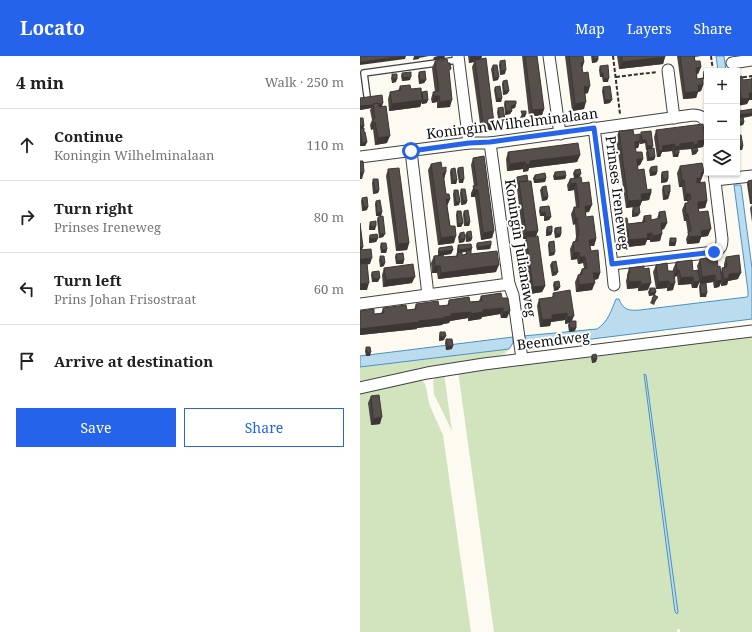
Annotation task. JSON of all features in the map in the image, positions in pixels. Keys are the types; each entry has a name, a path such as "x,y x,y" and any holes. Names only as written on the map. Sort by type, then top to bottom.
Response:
{"street":[{"path":"549,56 560,134"},
{"path":"458,58 469,143"},
{"path":"732,63 752,60"},
{"path":"668,70 674,118"},
{"name":"Koningin Wilhelminalaan","path":"360,158 469,143 560,134 693,115 699,115 704,120"},
{"name":"Prinses Ireneweg","path":"594,128 614,284"},
{"name":"Koningin Julianaweg","path":"490,142 509,284 513,295 522,359"},
{"path":"411,151 428,295"},
{"path":"612,264 714,252 719,250 722,246 722,239 714,177 752,176"},
{"path":"360,304 509,284"},
{"name":"Beemdweg","path":"360,388 427,373 522,359 752,331"}],"lane":[{"path":"367,96 364,73 458,58"}],"path":[{"path":"613,56 621,125"},
{"path":"711,56 713,68"},
{"path":"615,77 668,70"},
{"path":"740,78 752,76"}],"green space":[{"path":"752,331 752,632 680,632 680,629 677,630 677,632 494,632 458,371"},
{"path":"509,349 504,354 496,357 458,362 360,384 360,367"},
{"path":"444,373 452,431 434,394 433,381 437,375"},
{"path":"419,377 425,384 429,403 443,435 471,632 360,632 360,391"}],"water":[{"path":"716,56 724,56 726,68 718,68"},
{"path":"734,185 741,185 752,268 752,319 528,347 525,345 523,336 597,329 607,320 616,299 619,299 622,306 625,308 636,310 747,297 748,291"},
{"path":"513,337 513,343 509,349 360,367 360,356"},
{"path":"644,374 646,375 678,612 677,614 675,612"}],"building":[{"path":"360,56 403,56 360,62"},
{"path":"525,56 537,56 544,109 532,110"},
{"path":"569,56 583,56 584,62 581,63 583,73 588,72 590,86 584,87 586,102 575,104"},
{"path":"593,56 598,56 598,59 593,59"},
{"path":"621,56 665,56 665,57 622,62"},
{"path":"680,56 694,56 695,61 700,61 701,67 696,68 697,79 703,78 703,85 698,85 699,91 685,93"},
{"path":"486,58 494,123 483,124 475,60"},
{"path":"447,59 448,63 450,63 451,69 449,70 452,100 440,102 439,96 434,96 433,92 439,91 435,61"},
{"path":"505,60 506,70 501,71 500,61"},
{"path":"493,65 497,65 499,77 494,78"},
{"path":"608,65 609,78 604,79 600,66"},
{"path":"425,71 426,80 420,80 419,72"},
{"path":"411,72 411,77 403,78 402,73"},
{"path":"392,74 397,74 397,79 393,79"},
{"path":"740,76 742,76 743,80 752,79 752,93 749,93 750,98 741,99"},
{"path":"507,80 509,91 504,91 503,81"},
{"path":"410,85 411,89 421,88 422,100 392,104 390,92 401,90 400,86"},
{"path":"500,86 502,98 497,99 495,87"},
{"path":"610,86 612,100 605,100 603,87"},
{"path":"427,91 428,100 423,100 422,92"},
{"path":"382,95 383,103 360,106 360,98"},
{"path":"505,101 516,101 516,104 511,106 512,111 506,111"},
{"path":"378,103 379,107 386,106 390,136 378,138 375,122 373,123 373,118 375,118 373,104"},
{"path":"503,107 505,120 500,120 498,108"},
{"path":"752,109 752,113 740,115 740,111"},
{"path":"521,111 526,111 526,114 522,114"},
{"path":"743,117 744,122 740,123 740,118"},
{"path":"360,118 363,118 364,126 360,126"},
{"path":"703,124 704,140 698,141 698,144 694,145 693,142 680,144 680,146 675,147 675,144 662,146 663,150 659,151 656,130"},
{"path":"364,128 367,142 362,143 360,129"},
{"path":"633,130 634,135 640,134 640,141 635,142 636,152 642,152 643,159 637,159 638,170 644,169 647,190 651,189 651,193 641,194 642,200 628,201 619,131"},
{"path":"651,131 653,146 647,146 646,140 642,140 641,132"},
{"path":"740,135 741,135 743,146 740,147"},
{"path":"578,143 580,155 530,161 530,164 526,165 525,162 510,164 508,152"},
{"path":"654,148 655,157 649,158 647,149"},
{"path":"692,148 697,148 698,151 693,151"},
{"path":"674,150 679,150 679,153 675,154"},
{"path":"484,156 494,231 483,233 478,190 474,190 473,186 477,185 473,158"},
{"path":"360,161 363,161 364,172 360,173"},
{"path":"441,162 442,168 446,167 446,172 443,173 446,194 449,194 450,199 446,199 450,226 455,226 456,236 441,238 431,164"},
{"path":"702,163 704,172 701,173 701,178 697,178 697,183 705,182 707,201 698,202 698,207 699,212 708,211 711,229 701,231 702,236 689,237 688,232 691,231 688,214 686,214 685,203 688,203 688,200 691,199 690,194 686,194 680,166"},
{"path":"657,166 657,172 651,172 651,167"},
{"path":"463,167 464,179 460,180 458,168"},
{"path":"399,168 409,243 398,244 388,169"},
{"path":"455,168 457,180 453,181 451,169"},
{"path":"580,169 581,174 575,175 575,170"},
{"path":"565,171 566,176 555,177 555,172"},
{"path":"668,171 668,179 663,179 662,172"},
{"path":"545,173 546,178 535,180 535,175"},
{"path":"527,175 528,181 517,182 517,177"},
{"path":"581,177 582,183 589,182 592,205 585,206 586,217 593,216 596,239 589,240 591,251 598,250 600,273 593,273 595,283 579,285 578,275 582,274 582,269 587,268 585,257 580,257 579,252 574,253 573,242 578,241 577,235 579,235 574,207 579,207 576,183 571,184 570,179"},
{"path":"373,179 378,179 379,190 375,191"},
{"path":"752,180 752,201 751,201 748,181"},
{"path":"531,181 538,231 526,232 519,182"},
{"path":"670,185 670,192 668,192 669,196 665,196 663,186"},
{"path":"546,186 548,197 543,197 542,187"},
{"path":"461,189 465,189 467,201 463,201"},
{"path":"454,190 458,190 460,202 456,202"},
{"path":"367,197 368,207 364,207 362,198"},
{"path":"380,200 382,212 377,213 376,201"},
{"path":"549,206 551,217 546,217 545,212 541,213 540,207"},
{"path":"639,206 640,213 634,214 633,207"},
{"path":"622,209 623,215 618,216 617,210"},
{"path":"468,210 470,222 466,223 464,211"},
{"path":"457,211 461,211 463,223 458,224"},
{"path":"665,211 667,223 661,223 662,234 653,236 652,233 647,234 648,238 629,240 628,229 622,230 621,219 627,218 628,224 645,222 644,216 651,215 651,220 660,218 659,212"},
{"path":"383,216 385,234 380,234 378,217"},
{"path":"376,221 376,226 371,227 370,222"},
{"path":"360,223 363,247 360,247"},
{"path":"552,226 552,232 548,232 547,227"},
{"path":"561,227 561,234 556,234 555,228"},
{"path":"471,231 472,238 468,238 467,232"},
{"path":"464,232 465,239 460,239 460,233"},
{"path":"377,234 378,238 370,239 370,235"},
{"path":"538,236 545,286 533,287 526,237"},
{"path":"670,238 676,238 676,242 671,243"},
{"path":"491,241 491,245 478,247 477,243"},
{"path":"554,241 555,252 550,253 549,242"},
{"path":"381,243 386,243 387,249 382,250"},
{"path":"471,244 472,248 459,250 458,245"},
{"path":"452,246 453,250 439,252 439,248"},
{"path":"371,249 372,258 360,259 360,250"},
{"path":"467,250 471,250 471,254 497,251 499,265 441,273 440,266 435,266 434,256 458,256 457,253 462,252 462,255 467,254"},
{"path":"403,253 404,260 397,261 396,254"},
{"path":"739,255 741,273 729,274 729,278 724,279 722,268 727,267 726,257"},
{"path":"380,256 384,256 385,263 382,263"},
{"path":"717,258 722,280 716,281 715,275 702,277 700,259"},
{"path":"692,260 693,271 698,270 700,281 694,282 693,277 681,278 679,270 677,270 676,262"},
{"path":"556,261 558,272 553,272 552,262"},
{"path":"367,263 369,283 360,284 360,264"},
{"path":"667,263 668,271 674,271 675,283 670,284 669,281 658,282 656,265"},
{"path":"413,264 415,277 386,280 384,268"},
{"path":"644,266 644,269 649,268 651,283 641,284 641,281 629,282 629,268"},
{"path":"379,271 380,278 373,279 372,272"},
{"path":"559,281 560,287 555,287 554,282"},
{"path":"706,283 707,293 701,294 700,284"},
{"path":"650,288 655,288 656,292 650,293"},
{"path":"570,290 574,316 568,317 567,313 552,315 552,319 542,320 539,299 554,297 553,293"},
{"path":"501,293 502,298 508,298 510,311 503,312 503,308 483,310 483,312 471,314 471,312 451,314 451,316 444,317 445,318 360,329 360,311 374,309 374,314 384,313 383,308 406,305 407,310 416,309 416,304 438,301 439,306 449,305 449,300 469,297 470,302 482,301 481,296"},
{"path":"654,295 658,297 655,301 652,299"},
{"path":"569,321 576,321 576,328 570,328"},
{"path":"440,332 445,332 446,336 440,337"},
{"path":"446,339 452,339 453,346 447,346"},
{"path":"366,347 370,347 371,352 367,353"},
{"path":"596,354 597,359 593,359 592,355"},
{"path":"379,395 382,417 373,419 371,396"}],"route":[{"path":"411,151 469,143 560,134 594,128 612,264 714,252"}]}
